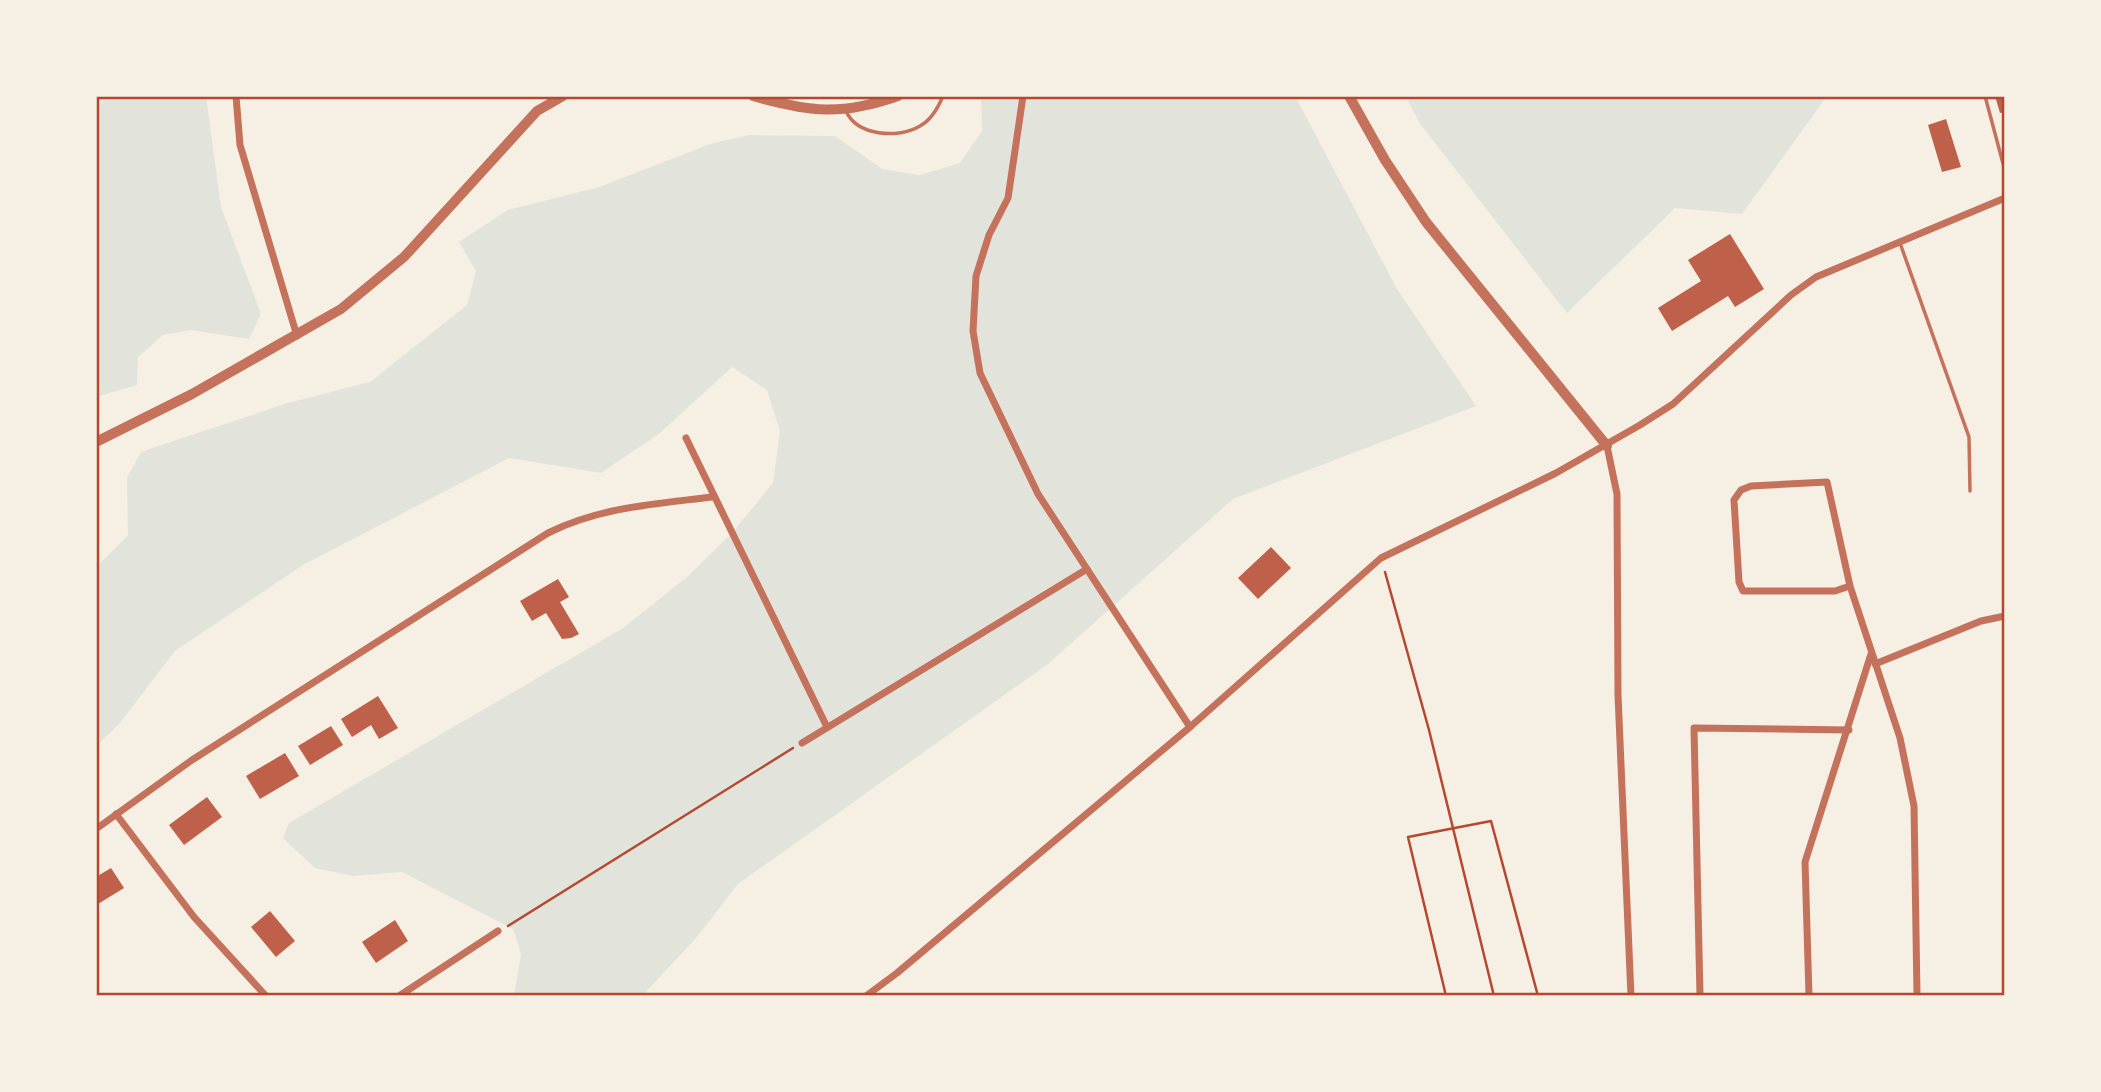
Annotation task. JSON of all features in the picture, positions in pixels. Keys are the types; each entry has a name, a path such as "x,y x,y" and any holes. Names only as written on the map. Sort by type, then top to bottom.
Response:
{"street":[{"path":"236,96 240,145 298,337"},
{"path":"96,442 298,337 341,309 404,257 537,111 562,96"},
{"path":"753,96 799,109 846,111 898,96"},
{"path":"1023,96 1008,198 989,236 976,276 973,331 980,373 1038,494 1190,727"},
{"path":"1349,96 1385,160 1426,222 1607,446 1617,494 1618,695 1631,996"},
{"path":"866,996 897,973 1190,727 1381,558 1607,446 1673,404 1800,289 1848,262 2005,198"},
{"path":"686,438 712,497 827,727"},
{"path":"1850,586 1835,591 1743,591 1740,582 1734,499 1741,490 1751,486 1826,482 1850,586 1900,738 1914,806 1917,996"},
{"path":"96,829 192,760 548,533 575,519 611,510 712,497"},
{"path":"802,743 1087,569"},
{"path":"1875,664 1981,621 2005,616"},
{"path":"1809,996 1805,862 1871,654"},
{"path":"1700,996 1694,728 1849,730"},
{"path":"116,814 194,917 266,996"},
{"path":"399,996 498,931"}],"lane":[{"path":"846,111 850,120 864,129 893,135 920,127 937,111 943,96"},
{"path":"1985,96 2005,171"},
{"path":"1899,241 1969,437 1970,491"}],"path":[{"path":"1381,558 1454,828 1494,996"},
{"path":"498,931 802,743"},
{"path":"1446,996 1408,837 1492,821 1538,996"}],"shaded area":[{"path":"96,96 206,96 221,207 261,314 249,339 191,330 163,335 138,357 137,385 96,397"},
{"path":"981,96 1295,96 1397,289 1476,406 1233,499 1048,664 738,884 697,937 642,996 514,996 521,954 513,929 402,872 353,876 315,868 283,838 289,823 623,628 687,577 732,533 773,483 780,431 767,390 732,367 660,433 601,473 509,458 303,565 175,651 119,724 96,746 96,567 128,535 127,478 141,452 288,403 370,382 467,305 476,271 459,242 508,210 599,187 713,143 750,135 835,136 882,169 920,175 960,163 982,131"},
{"path":"1405,96 1827,96 1742,214 1675,208 1567,313 1421,125"}],"building":[{"path":"1995,96 2005,96 2005,112 2000,113"},
{"path":"1946,119 1961,167 1942,172 1928,125"},
{"path":"1730,234 1764,289 1735,307 1728,296 1672,331 1658,308 1701,281 1688,260"},
{"path":"1271,547 1291,568 1258,599 1238,578"},
{"path":"558,579 569,597 560,602 579,634 571,638 562,639 546,613 532,621 520,601"},
{"path":"378,696 398,728 379,739 371,725 352,737 341,719"},
{"path":"331,726 343,745 310,765 298,746"},
{"path":"285,753 299,776 260,799 246,776"},
{"path":"207,797 222,817 184,845 169,825"},
{"path":"111,868 124,888 98,904 96,877"},
{"path":"270,911 295,941 276,957 251,927"},
{"path":"395,920 408,941 376,963 362,942"}]}
